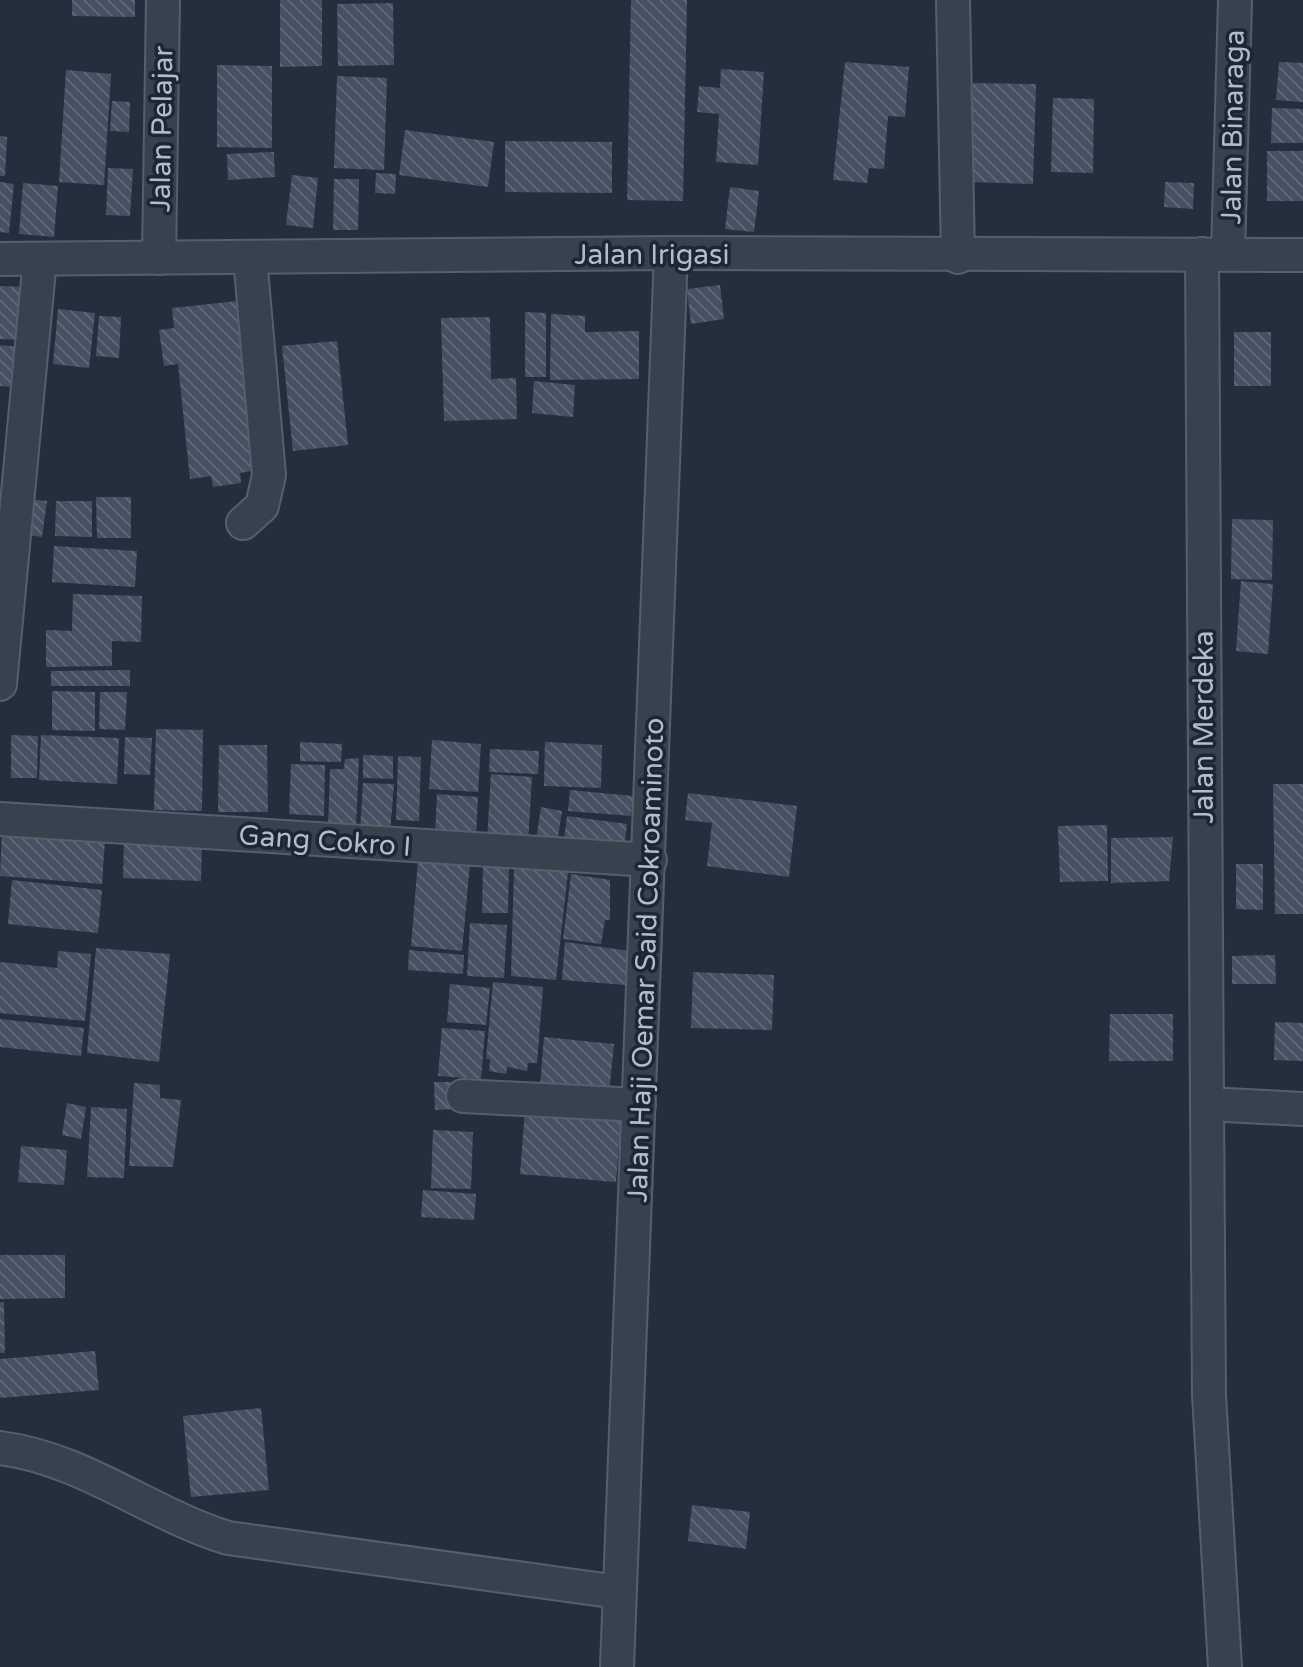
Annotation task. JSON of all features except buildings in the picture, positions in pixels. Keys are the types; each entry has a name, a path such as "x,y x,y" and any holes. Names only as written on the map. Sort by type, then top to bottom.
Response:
{"street":[{"name":"Jalan Pelajar","path":"159,258 163,0"},
{"path":"953,0 958,257"},
{"name":"Jalan Binaraga","path":"1215,254 1235,0"},
{"name":"Jalan Irigasi","path":"0,259 39,271 159,258 671,253 958,257 1303,255"},
{"name":"Jalan Haji Oemar Said Cokroaminoto","path":"617,1667 671,253"},
{"name":"Jalan Merdeka","path":"1215,254 1207,1104 1209,1395 1225,1667"},
{"path":"243,523 262,506 269,475 250,257"},
{"path":"0,684 39,271"},
{"name":"Gang Cokro I","path":"0,819 650,860"},
{"path":"463,1096 639,1105"},
{"path":"1207,1104 1303,1109"},
{"path":"0,1448 62,1462 193,1527 228,1538 618,1592"}]}
